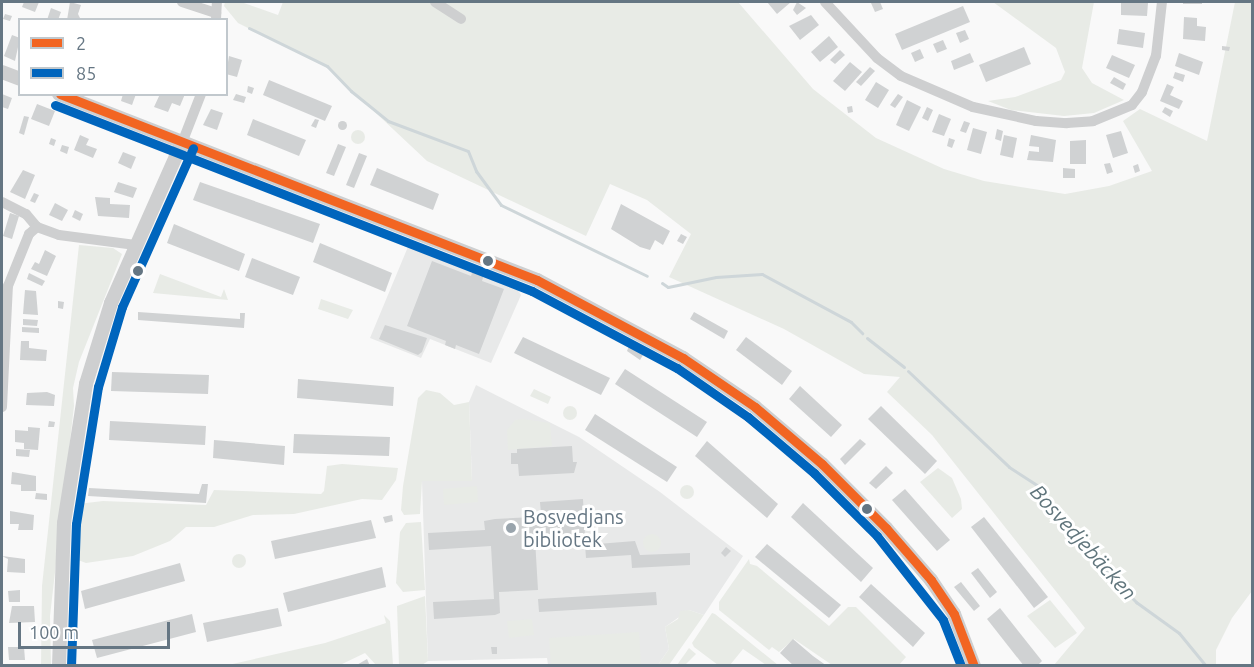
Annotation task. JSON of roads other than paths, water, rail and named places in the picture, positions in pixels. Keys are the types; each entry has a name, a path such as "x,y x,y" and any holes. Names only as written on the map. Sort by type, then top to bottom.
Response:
{"street":[{"path":"182,2 216,11"},
{"path":"435,2 461,19"},
{"path":"825,2 877,58 901,76 974,107 1005,116 1067,123 1114,114 1132,105 1142,92 1156,56 1162,2"},
{"path":"2,72 18,78"},
{"path":"64,96 537,280 683,358 755,407 822,464 886,528 954,614 974,666"},
{"path":"59,666 64,534 78,422 94,354 135,245 182,143 200,96"},
{"path":"2,202 26,214 37,227 59,235 135,245"},
{"path":"2,407 3,355 11,272 28,234 37,227"}],"waterway":[{"name":"Bosvedjebäcken","path":"249,28 327,66 351,91 388,121 468,151 476,171 501,205 647,276"},
{"name":"Bosvedjebäcken","path":"662,283 668,287 716,277 762,274 851,322 862,333"},
{"name":"Bosvedjebäcken","path":"867,338 904,367"},
{"name":"Bosvedjebäcken","path":"908,371 1009,467 1038,486 1105,570 1136,602 1179,633 1206,666"}],"place":[{"name":"Bosvedjans bibliotek","path":"511,528"}]}
